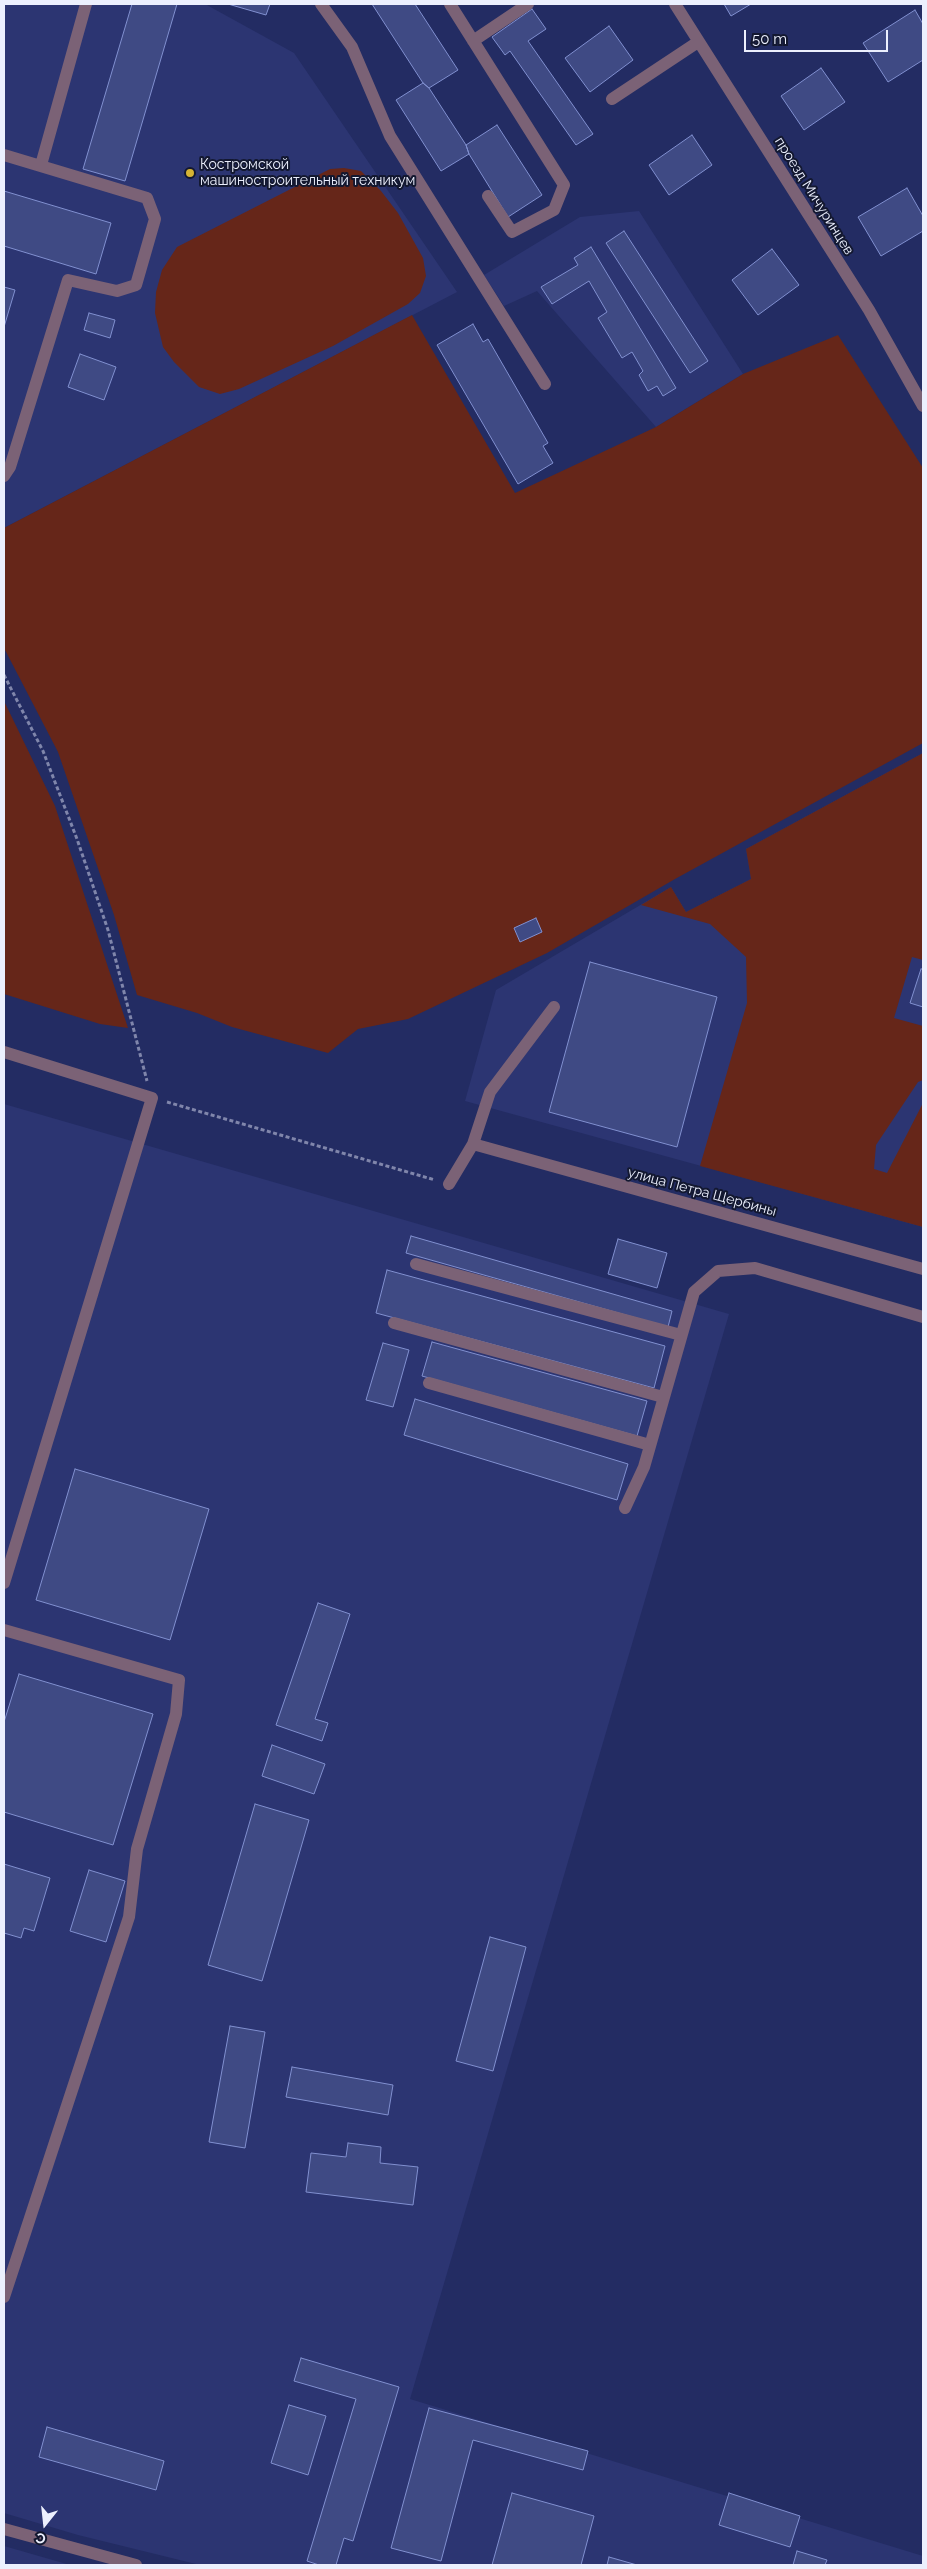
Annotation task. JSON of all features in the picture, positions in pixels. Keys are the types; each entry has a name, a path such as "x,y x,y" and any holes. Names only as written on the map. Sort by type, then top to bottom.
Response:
{"street":[{"path":"41,165 86,4"},
{"path":"321,4 352,47 390,136 545,384"},
{"path":"450,4 564,185 554,210 512,232 488,196"},
{"path":"473,41 528,4"},
{"name":"проезд Мичуринцев","path":"675,4 869,310 923,406"},
{"path":"612,99 698,42"},
{"path":"4,155 147,198 155,219 136,286 117,291 68,280 10,467 4,476"},
{"path":"450,1184 473,1144 490,1092 554,1007"},
{"path":"4,1052 152,1098 4,1583"},
{"name":"улица Петра Щербины","path":"473,1144 923,1269"},
{"path":"416,1264 681,1335"},
{"path":"625,1508 644,1467 694,1292 718,1271 755,1268 923,1317"},
{"path":"394,1323 663,1397"},
{"path":"429,1383 650,1444"},
{"path":"4,1630 179,1680 176,1714 137,1849 129,1917 4,2297"},
{"path":"4,2530 136,2565"}],"path":[{"path":"4,675 43,751 77,839 108,930 152,1098 450,1184"}],"shaded area":[{"name":"Костромской машиностроительный техникум","path":"4,4 205,4 294,53 457,292 4,528"},
{"path":"344,168 361,171 381,191 398,213 423,258 426,276 420,293 408,304 333,346 239,389 220,394 199,387 174,362 163,347 155,313 156,292 162,270 177,247 330,169"},
{"path":"639,211 743,374 656,427 537,291 504,306 484,275 580,217"},
{"path":"412,315 515,493 656,427 743,374 838,335 923,468 923,743 675,879 547,953 408,1019 358,1029 328,1053 232,1027 197,1013 137,995 114,915 58,752 4,648 4,528"},
{"path":"4,701 55,806 128,1028 100,1024 4,994"},
{"path":"923,753 923,1227 465,1101 496,990 671,887 686,912 751,879 746,849"},
{"path":"923,753 923,960 912,957 894,1018 923,1026 923,1080 918,1082 876,1145 874,1169 887,1173 923,1103 923,1227 700,1166 747,1003 746,957 710,924 641,905 671,887 686,912 751,879 746,849"},
{"path":"4,1104 729,1314 410,2399 923,2556 923,2565 200,2565 78,2535 4,2513"},
{"path":"4,2546 70,2565 4,2565"}],"building":[{"path":"132,4 177,4 125,181 83,169"},
{"path":"228,4 270,4 266,15"},
{"path":"372,4 415,4 458,70 429,88 423,83"},
{"path":"724,4 751,4 731,16"},
{"path":"532,9 546,29 528,41 593,134 576,145 510,51 505,55 492,37"},
{"path":"915,10 923,24 923,60 888,82 863,43"},
{"path":"609,26 633,60 590,92 565,58"},
{"path":"821,68 845,102 804,130 781,96"},
{"path":"423,83 429,88 466,145 469,154 441,171 396,100"},
{"path":"497,125 542,195 508,217 469,154 466,145"},
{"path":"692,135 712,165 669,195 649,165"},
{"path":"907,188 923,216 923,231 881,256 858,217"},
{"path":"4,191 111,223 96,274 4,246"},
{"path":"624,231 708,361 690,373 606,243"},
{"path":"591,247 676,388 663,396 657,386 648,391 639,375 643,371 632,352 622,358 598,318 607,312 589,281 552,304 541,287 578,265 574,258"},
{"path":"772,249 799,285 758,315 732,280"},
{"path":"4,287 15,290 4,327"},
{"path":"89,313 115,320 110,338 84,330"},
{"path":"473,324 483,342 488,339 548,443 543,446 553,463 518,484 437,345"},
{"path":"80,354 116,367 104,400 68,387"},
{"path":"536,918 542,932 520,942 514,928"},
{"path":"590,962 717,997 677,1147 549,1112"},
{"path":"921,969 923,969 923,1007 910,1003"},
{"path":"411,1236 672,1311 668,1327 406,1253"},
{"path":"618,1239 667,1253 657,1288 608,1274"},
{"path":"387,1270 665,1346 654,1388 376,1313"},
{"path":"432,1342 647,1401 637,1436 422,1376"},
{"path":"383,1343 409,1350 393,1407 366,1400"},
{"path":"415,1399 628,1464 617,1500 404,1435"},
{"path":"75,1469 209,1509 170,1640 36,1600"},
{"path":"318,1603 350,1614 315,1719 328,1723 322,1741 276,1725"},
{"path":"19,1674 153,1714 113,1845 4,1812 4,1722"},
{"path":"272,1745 325,1764 314,1794 262,1776"},
{"path":"255,1804 309,1820 262,1981 208,1965"},
{"path":"4,1864 50,1878 34,1931 24,1928 21,1938 4,1933"},
{"path":"89,1870 125,1881 106,1942 70,1931"},
{"path":"490,1937 526,1947 493,2071 456,2061"},
{"path":"230,2026 265,2032 245,2148 209,2142"},
{"path":"292,2067 393,2085 388,2115 286,2097"},
{"path":"348,2143 381,2147 380,2163 418,2167 413,2205 306,2192 311,2153 346,2157"},
{"path":"301,2358 399,2387 353,2541 344,2538 336,2565 319,2565 307,2561 356,2399 294,2381"},
{"path":"289,2405 326,2416 308,2475 271,2463"},
{"path":"429,2408 588,2451 583,2470 473,2440 441,2561 391,2548"},
{"path":"47,2427 164,2461 156,2490 39,2457"},
{"path":"512,2493 594,2516 581,2565 492,2565"},
{"path":"729,2493 800,2516 790,2547 719,2525"},
{"path":"797,2551 827,2560 825,2565 793,2565"},
{"path":"609,2557 637,2565 607,2565"}],"place":[{"name":"Костромской машиностроительный техникум","path":"190,173"}]}
